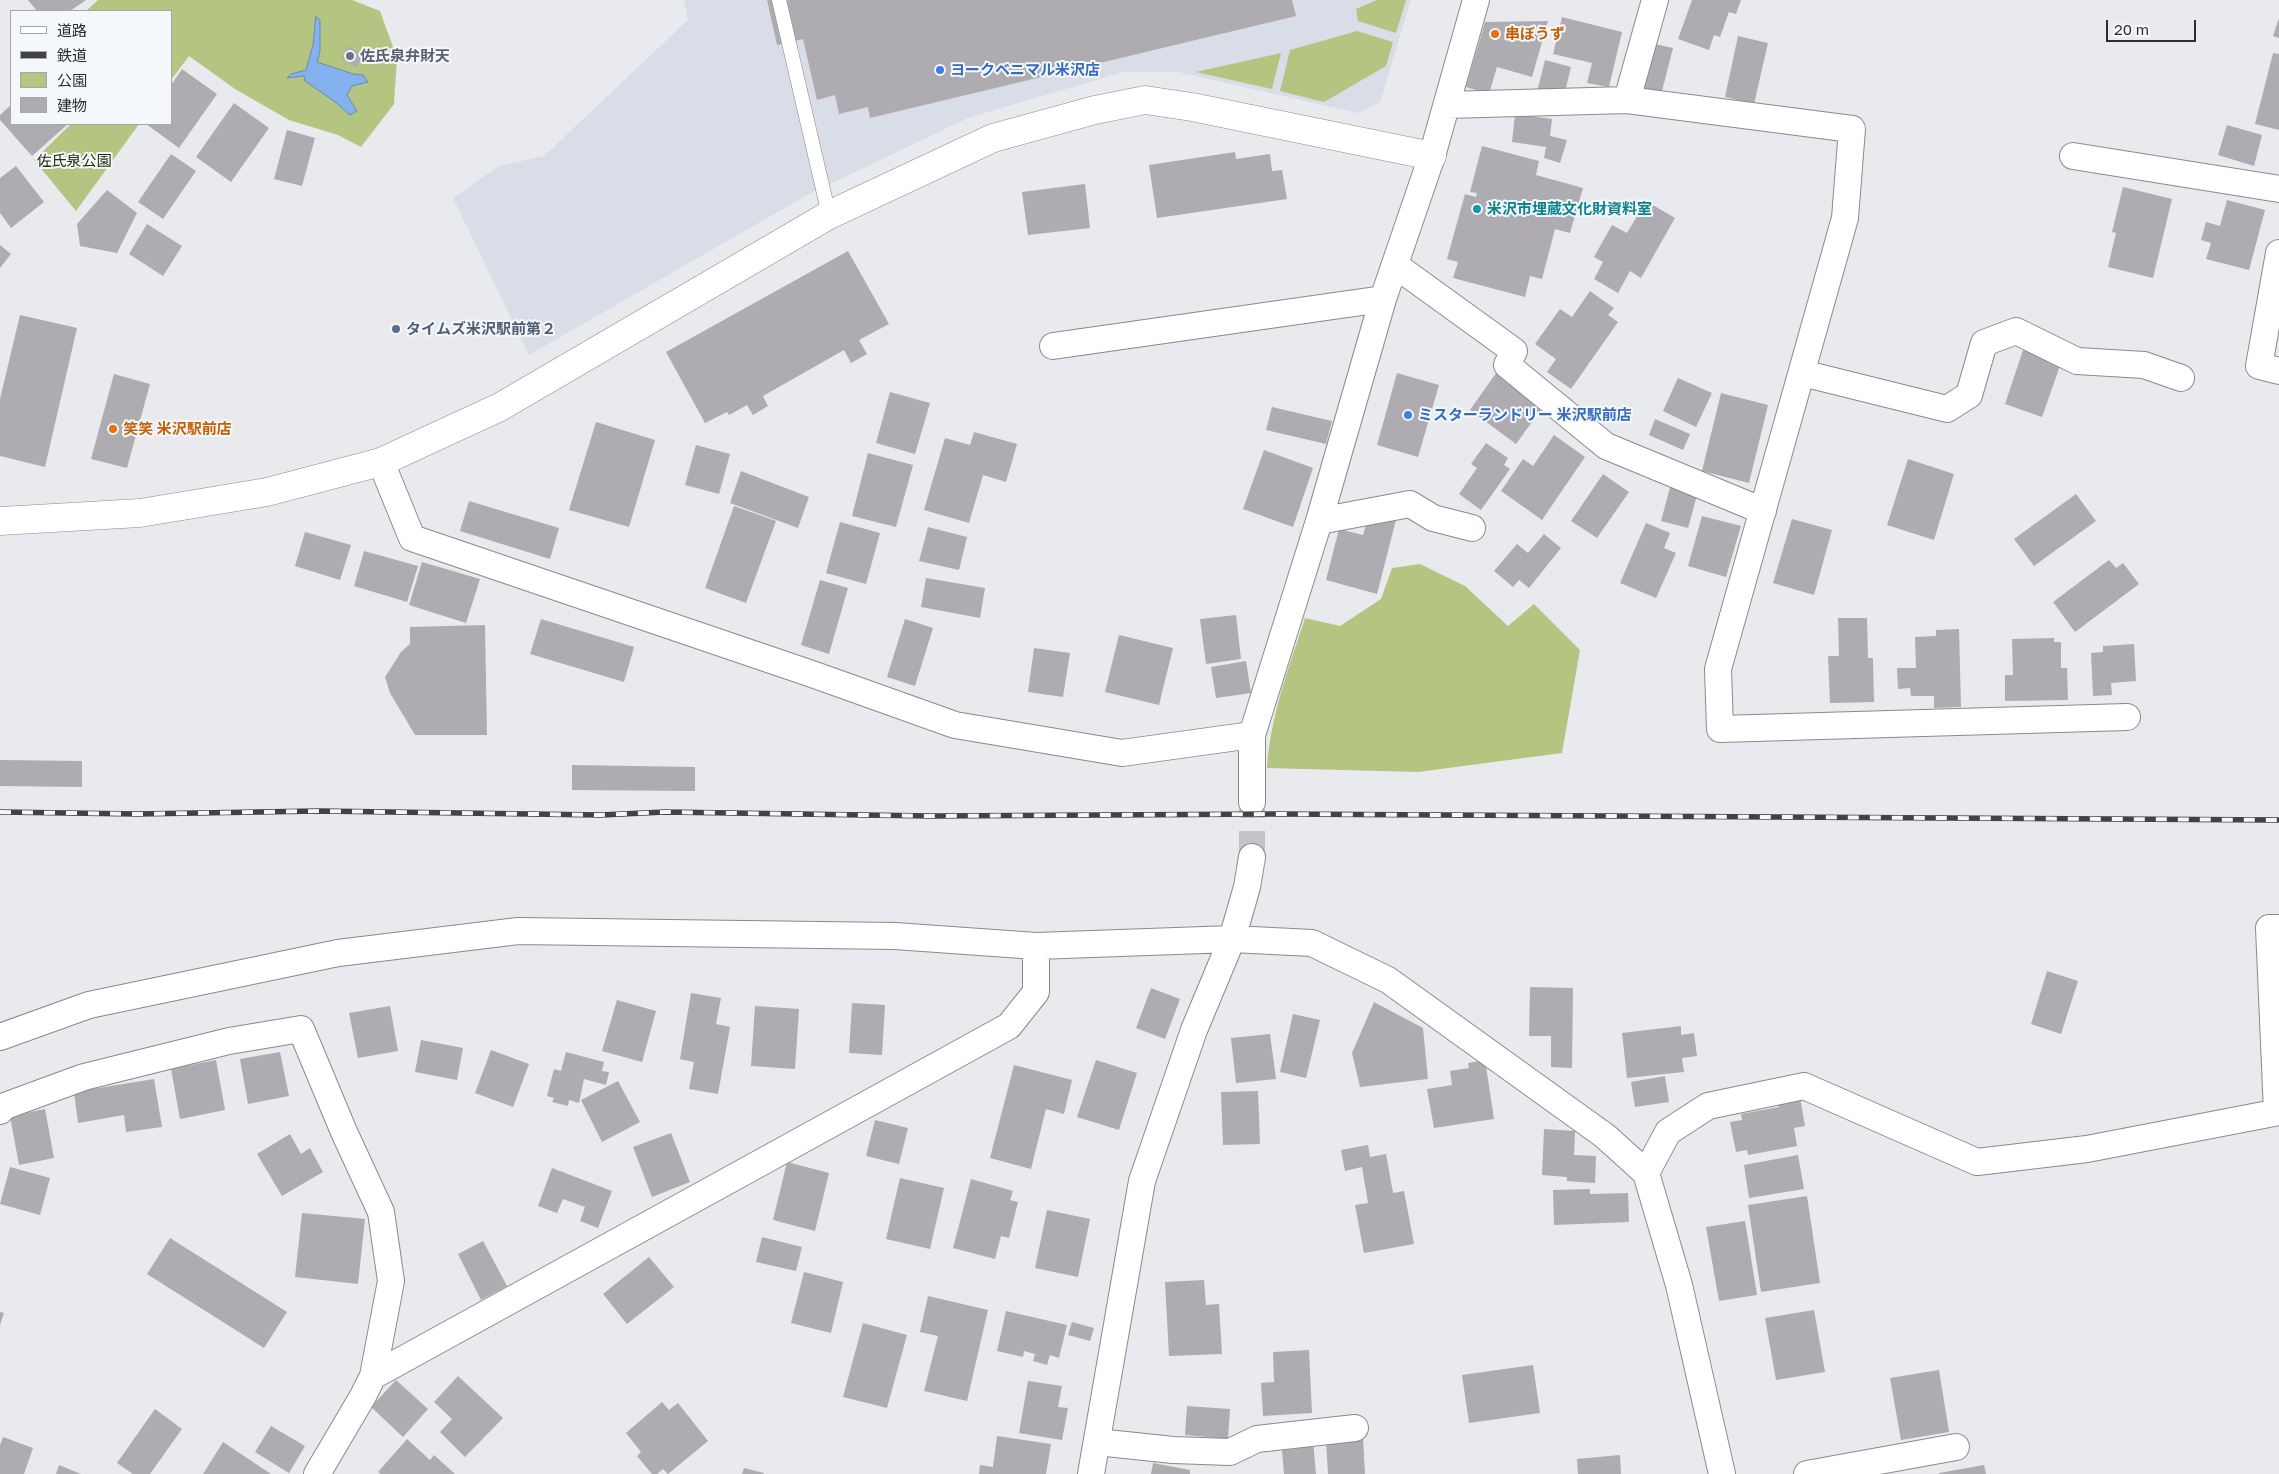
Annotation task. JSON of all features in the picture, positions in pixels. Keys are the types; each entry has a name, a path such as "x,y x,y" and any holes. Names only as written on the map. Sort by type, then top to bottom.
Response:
{"street":[{"path":"1252,802 1252,735 1318,521 1383,299 1432,156 1476,0"},
{"path":"1627,100 1655,0"},
{"path":"0,521 140,513 266,492 381,462 500,407 829,215 993,138 1096,110 1145,100 1192,107 1432,156"},
{"path":"1447,105 1627,100 1852,129 1845,218 1718,669 1720,729 2127,717"},
{"path":"2073,156 2279,189"},
{"path":"2279,253 2259,366 2279,371"},
{"path":"1395,264 1514,351 1507,365 1606,446 1763,511"},
{"path":"1053,346 1383,299"},
{"path":"1802,373 1947,410 1969,395 1984,343 2016,331 2077,361 2144,365 2181,378"},
{"path":"381,462 412,538 812,674 955,725 1122,753 1252,735"},
{"path":"1318,521 1410,504 1433,518 1472,528"},
{"path":"1091,1474 1142,1181 1194,1030 1232,939 1247,887 1252,857"},
{"path":"1646,1173 1668,1132 1708,1106 1804,1086 1977,1162 2087,1149 2278,1112 2269,928 2279,928"},
{"path":"0,1037 89,1005 338,953 518,931 895,936 1036,946 1232,939 1312,943 1388,980 1605,1136 1646,1173 1679,1285 1722,1474"},
{"path":"372,1376 1009,1026 1036,992 1036,946"},
{"path":"0,1111 5,1106 84,1077 230,1041 301,1028 381,1212 391,1281 372,1376 363,1396 317,1474"},
{"path":"1096,1442 1174,1450 1230,1452 1257,1439 1355,1428"},
{"path":"1807,1474 1956,1447"}],"lane":[{"path":"779,0 829,215"}],"shaded area":[{"path":"684,0 1411,0 1380,102 1358,113 1178,72 1123,72 968,118 809,194 529,355 453,198 499,166 544,156 688,20"}],"green space":[{"path":"98,0 352,0 380,11 397,58 394,104 361,147 338,135 289,120 235,89 189,56 172,79 172,10 87,10"},
{"path":"1377,0 1406,0 1396,33 1358,21 1356,9"},
{"path":"1357,31 1393,42 1386,66 1324,102 1280,91 1290,50"},
{"path":"1281,53 1272,89 1196,72"},
{"name":"佐氏泉公園","path":"70,125 138,125 76,211 34,160"},
{"path":"1420,564 1465,586 1508,626 1534,604 1580,650 1562,753 1418,772 1267,768 1276,711 1305,618 1340,626 1381,599 1392,568"}],"water":[{"path":"316,17 320,20 320,51 317,62 353,74 363,75 368,82 352,86 347,95 357,111 350,115 334,101 305,81 304,76 287,78 291,74 306,70 313,45"}],"building":[{"path":"28,0 86,0 71,10 36,10"},
{"name":"ヨークベニマル米沢店","path":"767,0 1292,0 1296,16 870,118 868,107 839,114 835,95 817,100 803,39 777,45"},
{"path":"1692,0 1741,0 1736,14 1729,12 1720,37 1714,35 1709,50 1678,39"},
{"path":"1562,17 1622,32 1609,87 1587,83 1592,63 1553,54"},
{"path":"2279,18 2279,38 2273,36"},
{"path":"1548,21 1532,77 1497,67 1489,94 1466,87 1485,22"},
{"path":"1738,36 1768,43 1754,104 1725,97"},
{"path":"1655,44 1673,48 1661,95 1644,90"},
{"name":"佐氏泉弁財天","path":"348,46 364,55 356,67 341,58"},
{"path":"2273,53 2279,54 2279,130 2255,124"},
{"path":"1545,60 1571,67 1565,92 1537,92"},
{"path":"182,69 217,94 179,148 147,125 172,125 172,84"},
{"path":"234,103 269,128 231,182 196,157"},
{"path":"10,106 10,125 67,125 32,156 0,120 0,115"},
{"path":"1515,114 1552,119 1550,136 1567,140 1560,163 1544,158 1546,147 1512,142"},
{"path":"2227,125 2262,135 2254,166 2218,155"},
{"path":"287,130 315,138 302,186 274,179"},
{"path":"1482,146 1539,161 1536,175 1583,188 1570,233 1555,229 1542,279 1530,276 1525,297 1453,278 1458,262 1447,259 1465,194 1476,197 1477,193 1470,192"},
{"path":"1235,152 1236,159 1270,154 1272,171 1282,170 1287,199 1157,218 1149,165"},
{"path":"171,154 196,171 163,219 138,202"},
{"path":"16,166 44,202 11,228 0,213 0,178"},
{"path":"1085,184 1090,228 1028,235 1022,192"},
{"path":"2123,187 2172,199 2153,278 2108,267 2116,233 2112,232"},
{"path":"107,190 137,213 117,253 80,246 77,224"},
{"path":"2227,200 2265,210 2249,270 2206,259 2211,243 2201,240 2206,222 2220,226"},
{"path":"1646,201 1675,218 1641,278 1630,271 1618,293 1594,279 1603,262 1594,257 1612,225 1627,233"},
{"path":"147,224 182,246 163,276 129,254"},
{"path":"0,245 11,254 0,268"},
{"path":"848,251 889,324 859,340 867,354 851,363 844,350 763,396 768,406 753,415 747,405 729,415 727,412 705,423 666,352"},
{"path":"1590,291 1614,308 1608,315 1618,322 1571,389 1547,372 1556,359 1535,344 1560,309 1572,317"},
{"path":"20,315 77,328 45,467 0,456 0,399"},
{"path":"2023,350 2061,363 2042,417 2005,404"},
{"path":"1499,369 1545,404 1516,444 1470,410"},
{"name":"ミスターランドリー 米沢駅前店","path":"1397,373 1439,385 1418,457 1377,445"},
{"path":"114,374 150,384 127,468 91,459"},
{"path":"1678,378 1712,393 1696,427 1663,411"},
{"path":"890,392 930,403 915,454 876,443"},
{"path":"1721,393 1768,405 1749,483 1702,471"},
{"path":"1272,407 1332,421 1326,444 1266,430"},
{"path":"1655,419 1690,434 1683,450 1649,435"},
{"path":"596,422 655,440 629,527 569,510"},
{"path":"974,432 1017,444 1006,482 983,475 969,523 924,510 945,438 970,445"},
{"path":"1554,435 1585,457 1542,520 1501,491 1523,459 1533,466"},
{"path":"1486,443 1508,458 1504,465 1510,469 1481,510 1459,494 1477,468 1471,464"},
{"path":"696,445 730,454 719,494 685,485"},
{"path":"1264,450 1313,468 1293,527 1243,509"},
{"path":"868,453 913,465 896,527 852,516"},
{"path":"1908,459 1954,474 1934,540 1887,525"},
{"path":"741,471 809,497 798,528 730,503"},
{"path":"1603,474 1629,492 1597,538 1571,521"},
{"path":"1671,484 1698,492 1688,528 1661,521"},
{"path":"2076,494 2096,521 2034,566 2014,539"},
{"path":"469,501 559,528 550,559 460,531"},
{"path":"734,506 776,521 746,603 705,588"},
{"path":"1702,516 1741,526 1726,577 1688,566"},
{"path":"1792,519 1832,530 1814,595 1773,583"},
{"path":"1396,520 1377,594 1326,580 1339,529 1363,535 1367,521"},
{"path":"840,522 880,533 866,584 826,573"},
{"path":"1646,523 1670,533 1664,548 1676,553 1656,598 1620,583"},
{"path":"928,527 967,537 959,570 919,561"},
{"path":"305,532 351,545 340,580 295,566"},
{"path":"1544,534 1561,548 1529,588 1519,580 1513,587 1494,571 1517,544 1528,553"},
{"path":"364,551 418,566 407,602 354,586"},
{"path":"2109,560 2116,568 2123,563 2139,584 2075,632 2053,602"},
{"path":"422,562 480,579 466,623 409,605"},
{"path":"926,578 985,588 980,618 921,607"},
{"path":"820,580 848,588 829,654 801,645"},
{"path":"1236,615 1241,659 1206,664 1200,619"},
{"path":"1838,618 1867,618 1868,658 1873,658 1874,702 1830,703 1828,656 1839,656"},
{"path":"541,619 634,647 624,682 530,654"},
{"path":"905,619 933,628 915,686 887,677"},
{"path":"485,625 487,735 415,735 390,693 385,677 401,652 410,644 410,627"},
{"path":"1959,629 1961,707 1934,708 1934,696 1911,696 1910,688 1898,689 1897,668 1916,668 1915,637 1936,636 1936,630"},
{"path":"1119,635 1173,648 1159,705 1105,692"},
{"path":"2054,638 2054,642 2061,642 2061,668 2067,668 2068,700 2005,701 2005,675 2013,675 2012,639"},
{"path":"2134,644 2136,681 2111,683 2112,695 2093,696 2091,653 2103,652 2103,646"},
{"path":"1034,648 1070,653 1063,697 1028,692"},
{"path":"1246,661 1251,693 1216,698 1211,667"},
{"path":"0,760 82,761 82,787 0,786"},
{"path":"572,765 695,767 695,791 572,790"},
{"path":"2047,971 2078,981 2061,1034 2031,1024"},
{"path":"1530,987 1573,988 1572,1068 1551,1067 1551,1036 1529,1036"},
{"path":"1151,988 1180,999 1165,1039 1136,1028"},
{"path":"691,993 721,998 716,1024 730,1027 718,1094 689,1089 694,1062 680,1059"},
{"path":"617,1000 656,1011 642,1062 602,1051"},
{"path":"1374,1002 1423,1028 1428,1079 1360,1087 1352,1053"},
{"path":"852,1003 885,1005 882,1055 849,1053"},
{"path":"390,1006 398,1051 358,1058 349,1013"},
{"path":"755,1006 799,1009 795,1069 751,1066"},
{"path":"1293,1014 1320,1020 1306,1078 1280,1072"},
{"path":"1681,1026 1681,1035 1694,1033 1697,1056 1682,1058 1684,1072 1627,1078 1622,1033"},
{"path":"1270,1034 1276,1079 1236,1083 1231,1038"},
{"path":"421,1040 463,1048 457,1080 415,1072"},
{"path":"491,1050 529,1064 513,1107 475,1093"},
{"path":"280,1052 289,1096 248,1104 240,1059"},
{"path":"566,1052 604,1062 602,1071 609,1072 606,1085 584,1079 579,1103 569,1100 568,1106 552,1102 554,1098 547,1096 554,1069 561,1071"},
{"path":"216,1060 225,1110 180,1119 171,1069"},
{"path":"1096,1060 1137,1073 1119,1130 1077,1117"},
{"path":"1485,1060 1494,1119 1434,1128 1427,1089 1452,1085 1450,1071 1469,1068 1468,1063"},
{"path":"1014,1065 1072,1080 1064,1114 1046,1109 1031,1169 990,1158"},
{"path":"1665,1076 1669,1102 1635,1107 1631,1082"},
{"path":"154,1079 162,1127 126,1132 124,1115 78,1123 74,1092"},
{"path":"618,1081 640,1122 602,1142 581,1100"},
{"path":"1258,1091 1260,1144 1223,1145 1221,1092"},
{"path":"1800,1097 1805,1126 1794,1128 1797,1146 1748,1155 1747,1150 1736,1152 1730,1122 1742,1120 1741,1114 1779,1107 1778,1100"},
{"path":"45,1109 54,1158 19,1165 10,1116"},
{"path":"875,1120 908,1128 899,1164 866,1156"},
{"path":"1544,1129 1575,1131 1574,1155 1596,1156 1595,1183 1567,1181 1567,1177 1542,1175"},
{"path":"671,1133 690,1182 652,1197 633,1147"},
{"path":"290,1134 301,1154 310,1148 323,1172 282,1196 257,1154"},
{"path":"1368,1145 1370,1157 1386,1154 1393,1193 1404,1191 1414,1244 1364,1253 1355,1205 1368,1203 1362,1167 1345,1171 1341,1150"},
{"path":"1798,1155 1804,1189 1749,1198 1744,1165"},
{"path":"787,1162 829,1173 815,1231 773,1220"},
{"path":"10,1167 50,1178 40,1215 0,1204"},
{"path":"552,1168 612,1191 598,1228 580,1221 585,1207 563,1199 557,1213 538,1206"},
{"path":"900,1178 944,1188 930,1249 886,1239"},
{"path":"971,1179 1013,1191 1010,1200 1018,1202 1009,1238 1001,1236 995,1259 953,1248"},
{"path":"1590,1189 1590,1194 1628,1193 1629,1222 1554,1225 1553,1190"},
{"path":"1807,1196 1820,1283 1761,1292 1748,1205"},
{"path":"1047,1210 1090,1219 1078,1277 1035,1268"},
{"path":"302,1213 365,1219 358,1284 295,1277"},
{"path":"1745,1221 1757,1295 1719,1301 1706,1227"},
{"path":"762,1237 802,1247 796,1271 756,1262"},
{"path":"170,1238 287,1312 264,1348 147,1274"},
{"path":"483,1241 507,1286 481,1300 458,1254"},
{"path":"649,1257 674,1287 627,1324 603,1294"},
{"path":"804,1272 843,1282 831,1333 791,1323"},
{"path":"1204,1280 1206,1305 1219,1304 1222,1354 1169,1356 1165,1282"},
{"path":"928,1296 988,1310 967,1401 924,1391 938,1336 920,1332"},
{"path":"1814,1310 1825,1372 1776,1380 1765,1318"},
{"path":"1006,1311 1067,1325 1059,1358 1050,1355 1047,1365 1033,1361 1035,1354 1024,1351 1023,1357 997,1351"},
{"path":"0,1312 4,1313 0,1325"},
{"path":"1072,1322 1094,1328 1090,1341 1068,1335"},
{"path":"863,1323 907,1335 887,1408 843,1397"},
{"path":"1309,1350 1312,1413 1263,1416 1261,1383 1274,1382 1273,1352"},
{"path":"1533,1365 1540,1413 1469,1423 1462,1375"},
{"path":"1939,1370 1949,1432 1901,1440 1890,1378"},
{"path":"458,1376 503,1418 465,1457 440,1432 452,1419 434,1402"},
{"path":"396,1380 428,1409 403,1437 371,1407"},
{"path":"1028,1381 1062,1386 1058,1407 1068,1408 1062,1440 1019,1433"},
{"path":"662,1402 669,1410 678,1403 708,1441 668,1474 663,1469 657,1474 652,1474 637,1456 641,1452 626,1433"},
{"path":"1187,1406 1230,1409 1228,1439 1185,1435"},
{"path":"155,1409 182,1429 150,1474 133,1474 117,1463"},
{"path":"271,1426 305,1446 289,1473 255,1452"},
{"path":"997,1436 1051,1444 1046,1474 979,1474 980,1465 993,1467"},
{"path":"3,1437 33,1448 24,1474 0,1474 0,1445"},
{"path":"1363,1438 1365,1474 1328,1474 1326,1441"},
{"path":"407,1439 430,1460 434,1455 455,1474 381,1474 378,1472"},
{"path":"1313,1440 1316,1474 1284,1474 1282,1450 1297,1449 1296,1441"},
{"path":"223,1442 271,1474 203,1474"},
{"path":"1620,1455 1621,1474 1578,1474 1577,1459"},
{"path":"1153,1463 1190,1470 1190,1474 1151,1474"},
{"path":"59,1465 81,1474 56,1474"},
{"path":"1984,1465 1986,1474 1939,1474 1939,1473"},
{"path":"744,1468 764,1473 764,1474 742,1474"}],"tunnel":[{"path":"1252,802 1252,857"}],"railway":[{"path":"0,812 137,814 319,811 601,815 665,812 931,816 1276,814 2279,820"}],"place":[{"name":"串ぼうず","path":"1495,34"},
{"name":"佐氏泉弁財天","path":"350,56"},
{"name":"ヨークベニマル米沢店","path":"940,70"},
{"name":"米沢市埋蔵文化財資料室","path":"1477,209"},
{"name":"タイムズ米沢駅前第２","path":"396,329"},
{"name":"ミスターランドリー 米沢駅前店","path":"1408,415"},
{"name":"笑笑 米沢駅前店","path":"113,429"}]}
